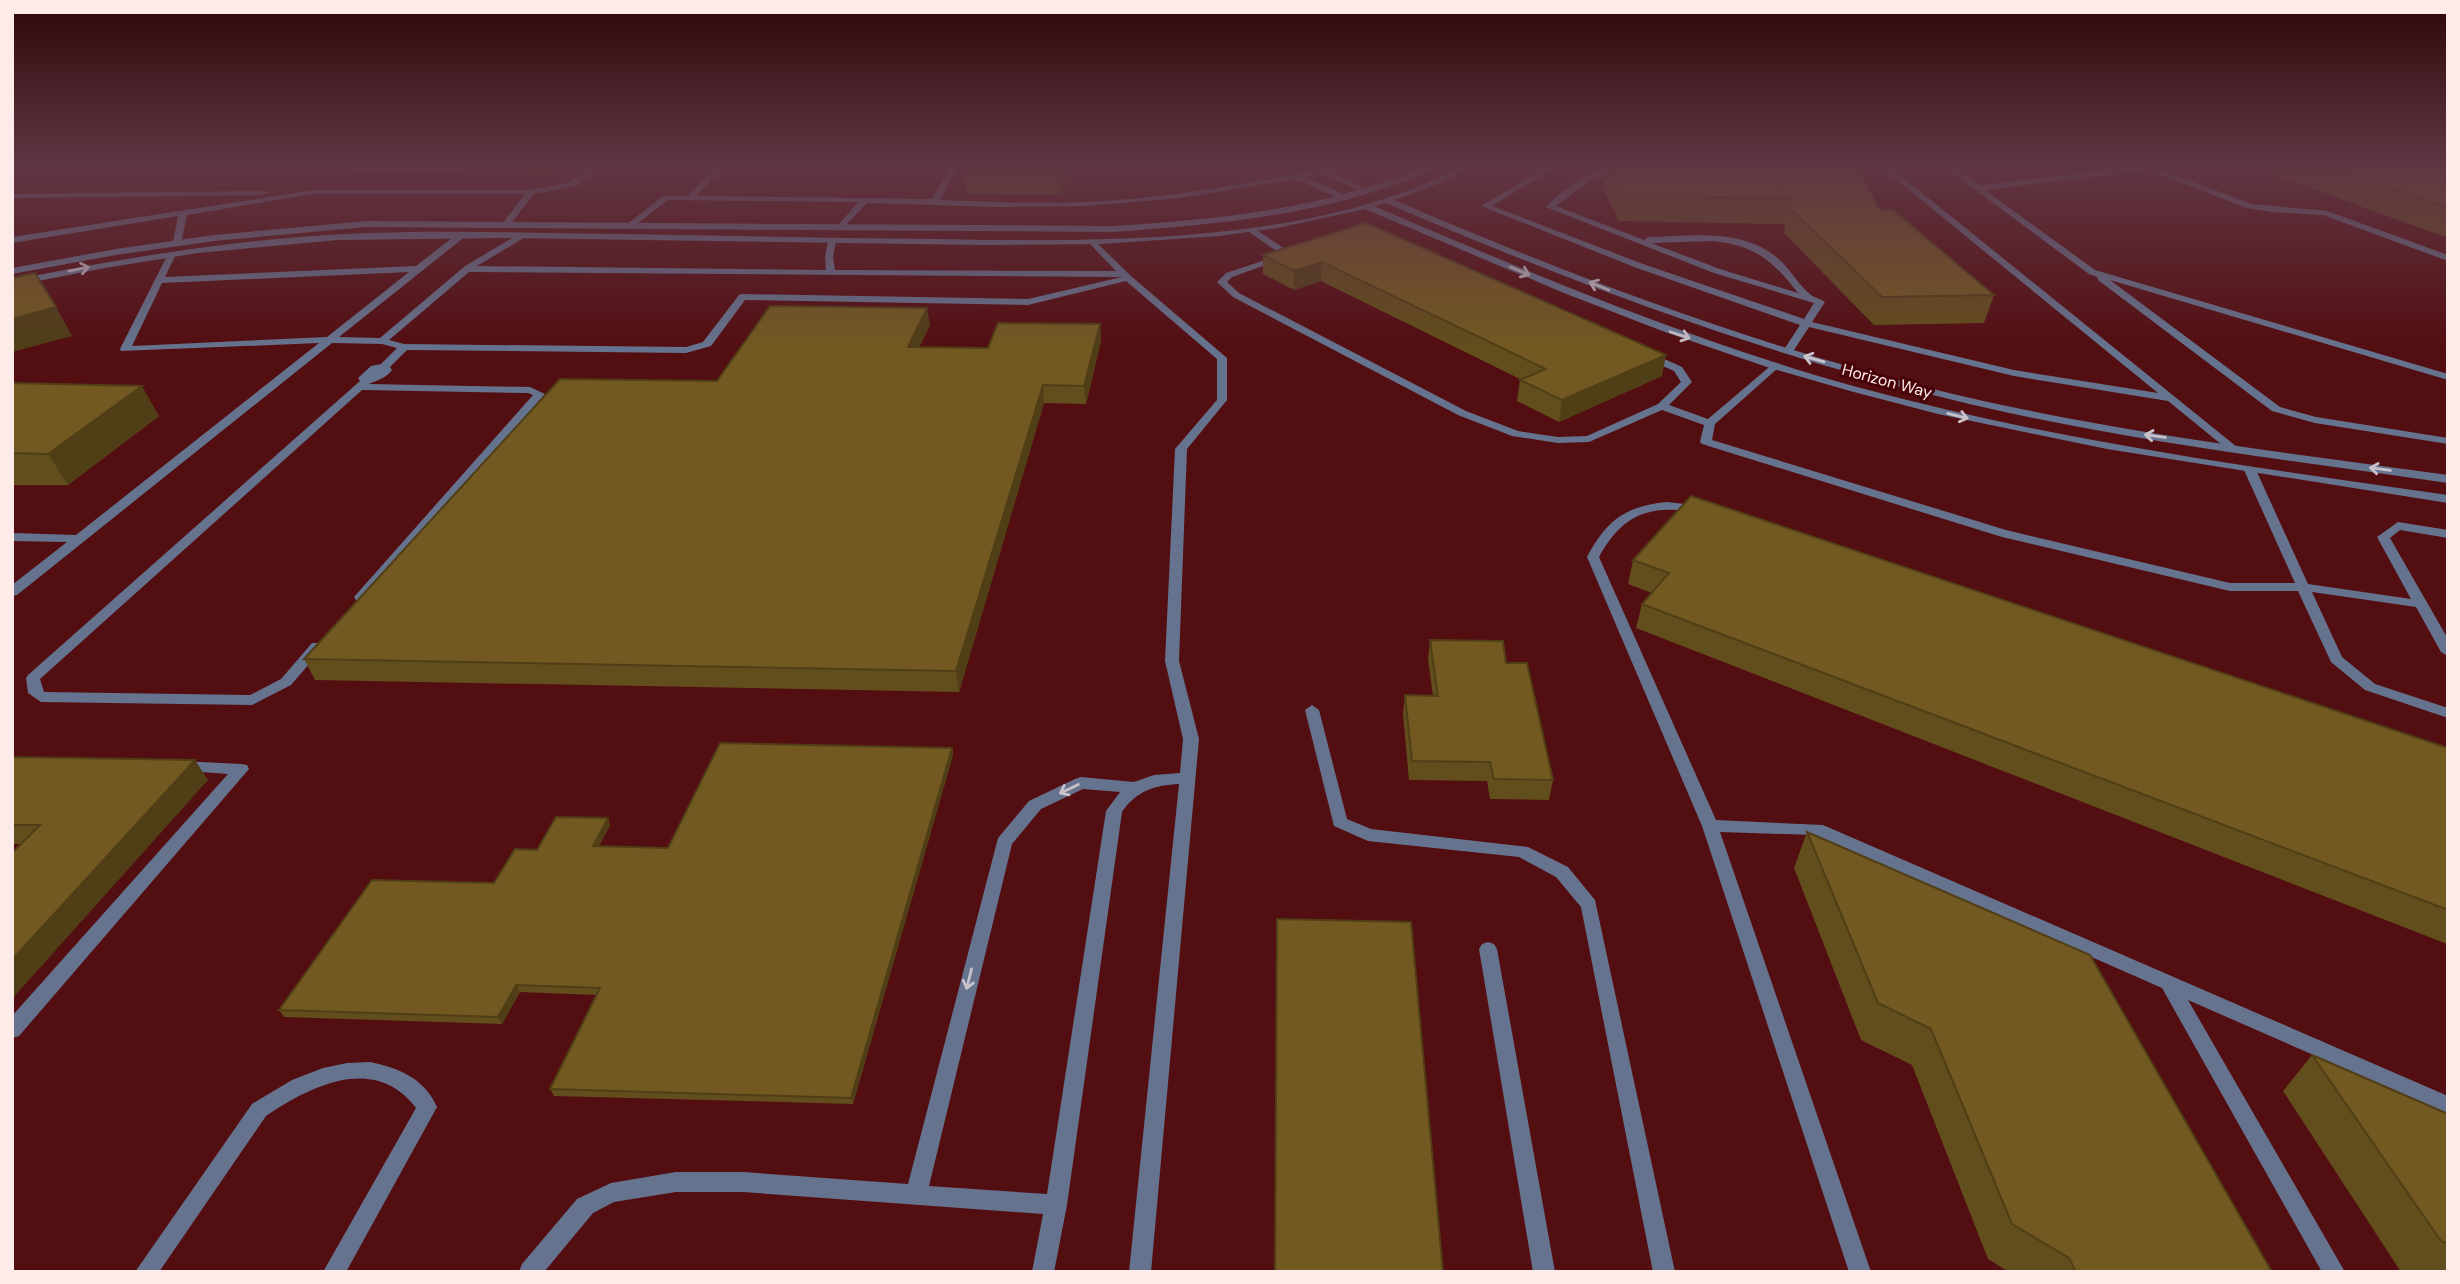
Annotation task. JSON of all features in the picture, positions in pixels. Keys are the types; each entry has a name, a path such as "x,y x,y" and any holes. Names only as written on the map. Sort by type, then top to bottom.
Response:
{"street":[{"path":"12,240 95,227"},
{"path":"177,243 180,227"},
{"path":"12,271 235,235 341,227"},
{"path":"764,227 1150,227"},
{"path":"12,283 172,254 317,239 519,237 1093,242 1160,239 1267,227"},
{"name":"Horizon Way","path":"1416,227 1615,311 1774,366 2024,431 2092,445 2448,499"},
{"name":"Horizon Way","path":"1452,227 1667,313 1916,387 2031,414 2448,479"},
{"path":"1539,227 1640,266 1808,324 2014,373 2173,399"},
{"path":"1603,227 1717,271 1820,302 1788,351 1710,423 1706,442 2002,533 2230,587 2303,586 2421,604"},
{"path":"1959,227 2231,447"},
{"path":"2031,227 2276,409 2315,420 2448,441"},
{"path":"2363,227 2448,257"},
{"path":"1252,230 1293,254 1229,275 1222,282 1236,295 1462,413 1516,434 1559,440 1589,439 1662,406 1687,382 1678,369 1642,352"},
{"path":"12,592 459,237"},
{"path":"382,341 468,268 519,237"},
{"path":"1637,240 1730,240 1749,243 1771,257 1810,299"},
{"path":"831,273 829,257 832,241"},
{"path":"1093,242 1126,276 1222,358 1222,400 1181,449 1172,661 1191,739 1140,1272"},
{"path":"172,254 125,349 328,340 382,341 404,347 686,350 707,344 742,297 866,295 1028,302 1126,276"},
{"path":"468,268 1126,276"},
{"path":"159,280 418,270"},
{"path":"2092,272 2448,377"},
{"path":"848,273 855,282"},
{"path":"322,641 286,682 252,700 41,697 35,693 33,678 362,384 363,378 375,368 384,367 404,347"},
{"path":"349,610 540,394 530,390 362,384"},
{"path":"1662,406 1710,423"},
{"path":"2250,470 2336,659 2370,687 2448,713"},
{"path":"1716,515 1678,505 1655,505 1638,509 1623,518 1598,546 1593,557 1710,825 1860,1272"},
{"path":"2448,534 2398,526 2383,537 2448,652"},
{"path":"12,537 79,539"},
{"path":"1312,710 1340,822 1367,835 1522,851 1562,872 1589,905 1664,1272"},
{"path":"12,1031 241,769 160,765"},
{"path":"1043,1272 1056,1205 1114,811 1122,796 1136,788 1163,778 1187,778"},
{"path":"916,1194 1004,842 1035,805 1081,783 1136,788"},
{"path":"1710,825 1817,829 2448,1105"},
{"path":"1488,948 1544,1272"},
{"path":"2169,983 2334,1272"},
{"path":"146,1272 259,1110 283,1092 306,1082 363,1070 384,1072 404,1080 421,1095 427,1107 334,1272"},
{"path":"530,1272 585,1206 611,1194 676,1182 743,1182 1056,1205"}],"building":[{"path":"1353,227 1375,227 1666,355 1562,400 1520,380 1546,369 1322,262 1294,271 1263,255"},
{"path":"1810,227 1913,227 1994,295 1882,297"},
{"path":"35,273 56,307 12,319 12,278"},
{"path":"770,306 927,308 908,347 988,348 998,323 1100,324 1084,386 1043,385 956,671 304,659 560,379 717,381"},
{"path":"12,383 142,386 48,454 12,453"},
{"path":"1691,496 2448,748 2448,910 1642,604 1669,573 1633,560"},
{"path":"1430,640 1503,641 1506,663 1527,663 1553,780 1494,779 1490,762 1412,761 1405,695 1438,696"},
{"path":"720,743 952,748 851,1098 550,1089 600,988 516,985 498,1017 279,1010 372,880 494,883 515,849 537,850 556,817 608,818 593,846 668,848"},
{"path":"12,757 195,760 12,960 12,853 40,825 12,825"},
{"path":"1807,832 2090,955 2272,1272 2076,1272 2069,1258 2012,1224 1931,1029 1878,1003"},
{"path":"1277,919 1411,922 1443,1272 1275,1272"},
{"path":"2312,1055 2448,1114 2448,1244 2441,1241"}]}
